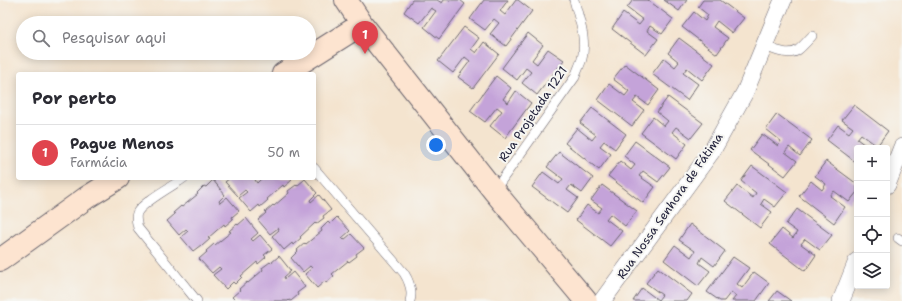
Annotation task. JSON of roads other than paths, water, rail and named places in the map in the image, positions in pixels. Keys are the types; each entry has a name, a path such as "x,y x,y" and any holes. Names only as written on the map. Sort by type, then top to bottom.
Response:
{"street":[{"path":"346,0 362,24 494,191 586,301"},
{"name":"Rua Nossa Senhora de Fátima","path":"602,301 712,151 745,92 783,0"},
{"path":"316,53 362,24"},
{"path":"286,72 305,60"},
{"path":"889,181 902,147"},
{"path":"0,260 86,198 115,180"},
{"path":"841,301 854,268"}],"lane":[{"name":"Rua Projetada 1221","path":"494,191 575,77 582,60 584,45 574,0"},
{"path":"764,46 792,53 797,51 812,36"},
{"path":"316,170 404,273 410,282 410,301"},
{"path":"181,180 144,205 138,211 136,219 138,228 197,301"}],"place":[{"name":"Pague Menos","path":"365,54"}]}
